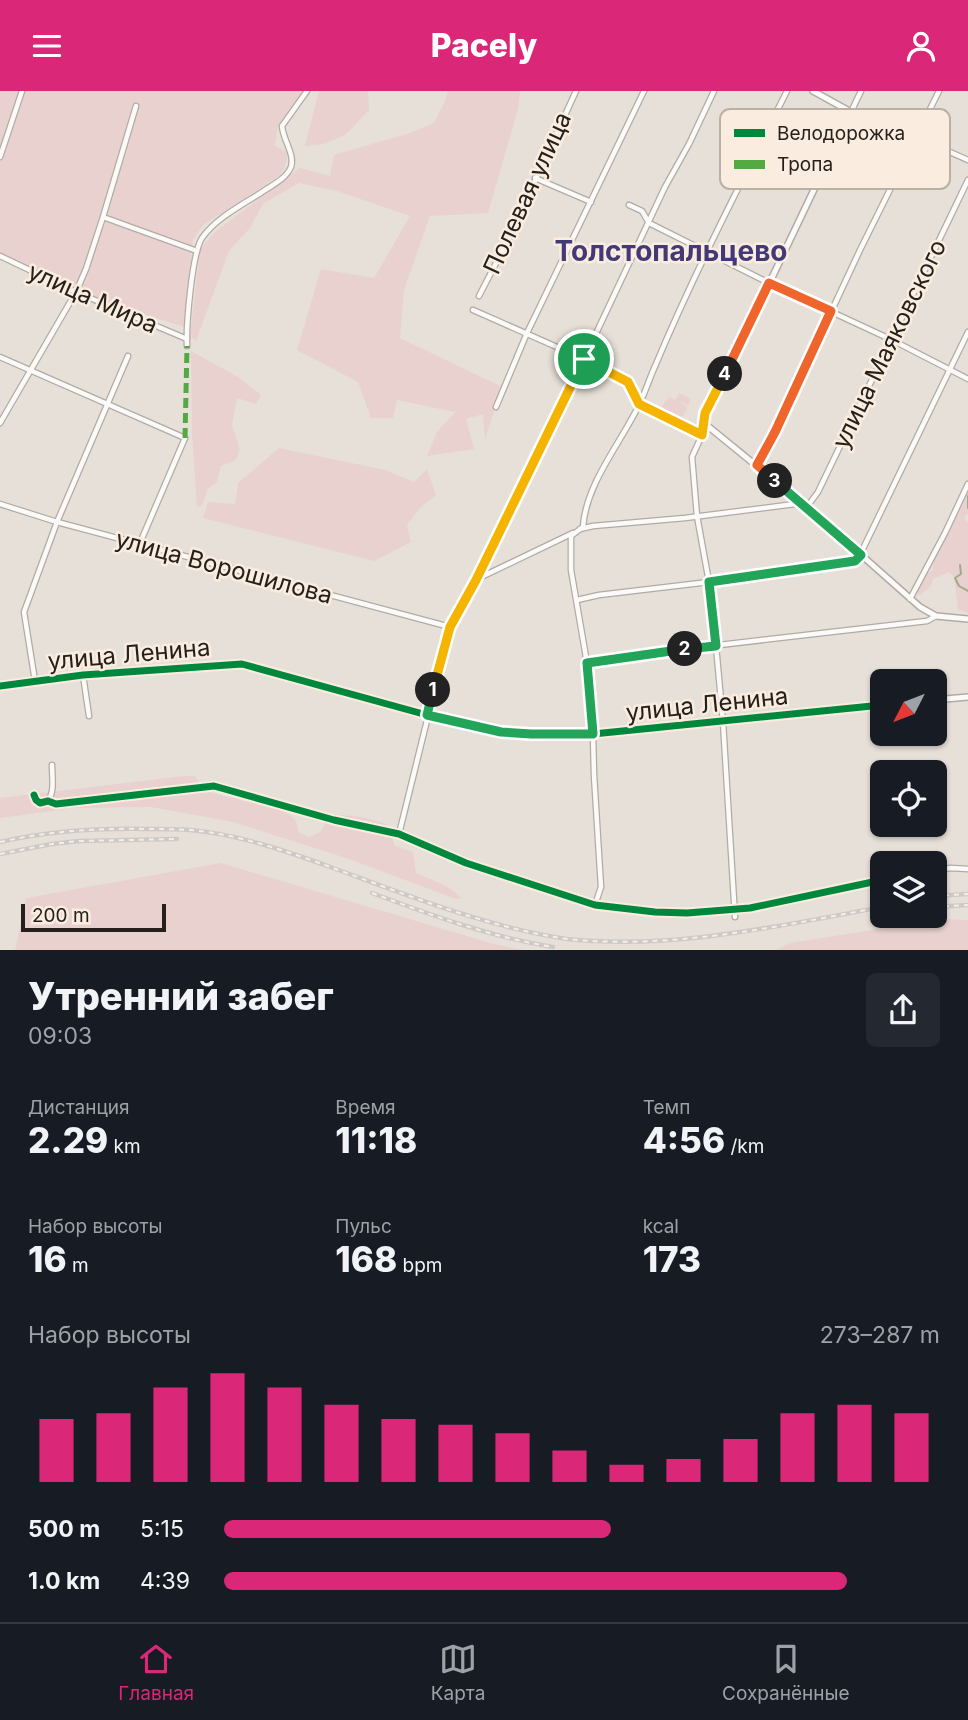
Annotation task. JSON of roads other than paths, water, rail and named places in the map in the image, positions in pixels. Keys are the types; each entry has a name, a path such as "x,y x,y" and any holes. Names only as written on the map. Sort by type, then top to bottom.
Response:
{"street":[{"path":"0,157 22,91"},
{"path":"187,346 193,272 201,240 218,222 285,177 292,163 282,126 307,91"},
{"name":"Полевая улица","path":"479,296 509,238 576,91"},
{"path":"496,407 527,333 644,91"},
{"path":"399,834 450,627 476,580 714,91"},
{"path":"778,109 787,91"},
{"path":"813,91 846,109"},
{"path":"852,109 861,91"},
{"path":"930,109 939,91"},
{"path":"0,423 76,292 86,269 136,106"},
{"path":"950,152 968,160"},
{"path":"535,178 591,202"},
{"name":"улица Маяковского","path":"807,507 818,492 968,180"},
{"path":"595,905 601,887 593,734 587,663 572,570 571,536 583,527 584,512 590,495 639,404 739,189"},
{"path":"735,917 716,646 709,582 697,516 692,457 702,435 705,413 814,189"},
{"path":"757,465 890,189"},
{"path":"629,205 642,211 649,223 968,379"},
{"path":"103,217 198,251"},
{"name":"улица Мира","path":"0,256 76,292 187,338"},
{"path":"473,310 584,359 628,382 639,404 702,435"},
{"path":"577,600 855,561 861,555 968,332"},
{"path":"34,681 24,613 57,522 128,356"},
{"path":"0,357 185,438 140,543"},
{"path":"704,423 807,507 910,599 936,616 968,619"},
{"path":"910,599 968,484"},
{"path":"476,580 583,527 794,505 801,502"},
{"name":"улица Ворошилова","path":"0,504 57,522 450,627"},
{"path":"587,663 927,621 936,616"},
{"name":"улица Ленина","path":"0,687 83,675 242,664 427,715 501,732 531,734 593,734 870,706"},
{"path":"83,675 89,716"},
{"path":"947,699 968,697"},
{"path":"48,801 52,790 52,765"},
{"path":"34,795 40,803 48,801 56,804 214,786 334,820 399,834 466,863 595,905 676,912 735,910 870,883"},
{"path":"947,868 968,869"}],"waterway":[{"path":"968,496 968,508"},
{"path":"960,565 961,574 955,578 959,586 968,591"}],"railway":[{"path":"0,842 37,835 92,830 169,829 208,832 281,850 478,919 567,939 606,942 686,939 870,909"},
{"path":"0,854 79,841 177,839"},
{"path":"372,893 484,931 553,947"},
{"path":"947,895 968,894"},
{"path":"947,906 968,905"}],"district":[{"name":"Толстопальцево","path":"671,251"}]}
